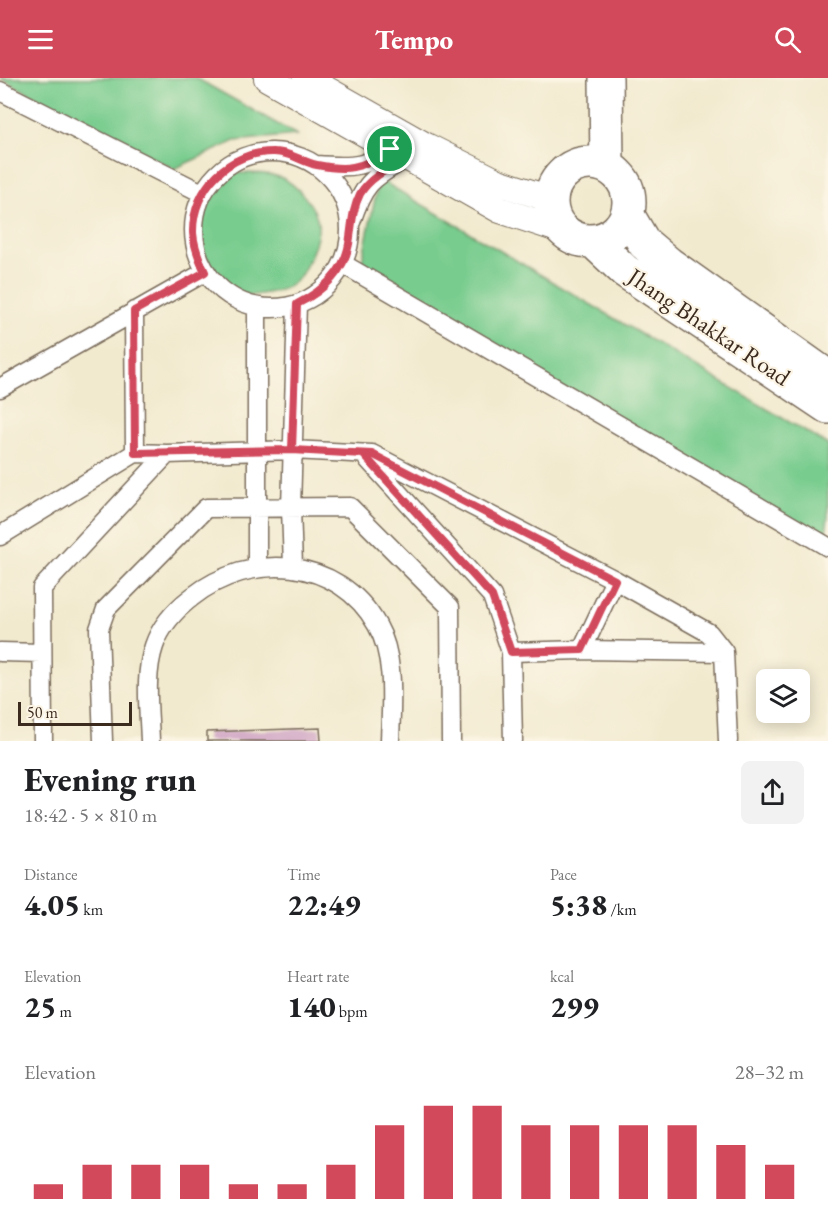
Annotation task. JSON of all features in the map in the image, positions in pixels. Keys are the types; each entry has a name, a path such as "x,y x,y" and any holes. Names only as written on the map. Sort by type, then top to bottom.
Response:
{"highway":[{"path":"606,78 607,167"},
{"path":"582,163 607,167 623,182 628,192 627,214 614,233 593,242 582,241 561,230 554,221 550,199 553,187 570,168 582,163"},
{"name":"Jhang Bhakkar Road","path":"627,214 644,243 669,264 828,377"},
{"name":"Jhang Bhakkar Road","path":"593,242 634,277 828,407"}],"main road":[{"path":"267,78 408,147 498,182 550,199"},
{"path":"306,78 501,210 561,230"}],"street":[{"path":"0,91 202,193"},
{"path":"316,165 333,181 345,201 350,223 349,244 343,264 324,288 297,304 277,308 257,307 228,294 205,272 197,253 193,233 195,212 202,193 215,176 232,162 253,154 285,153 316,165 351,168 408,147"},
{"path":"350,223 361,192 408,147"},
{"path":"343,264 828,547"},
{"path":"0,388 205,272"},
{"path":"293,566 291,508 297,304"},
{"path":"257,307 259,451 257,568"},
{"path":"134,311 135,453"},
{"path":"0,536 135,453 292,450 372,454 615,580 709,633 724,652 728,741"},
{"path":"43,741 42,588 167,454"},
{"path":"363,454 492,596 511,652 513,741"},
{"path":"103,741 99,629 106,609 206,508 350,507 450,607 451,741"},
{"path":"150,741 149,673 153,647 163,625 181,606 206,586 226,575 257,568 293,566 330,577 356,598 377,625 387,655 391,692 390,741"},
{"path":"582,650 615,580"},
{"path":"511,652 582,650 724,652"},
{"path":"0,652 42,653"}],"green space":[{"path":"0,78 196,78 297,135 235,141 174,169"},
{"path":"236,173 265,174 288,181 305,197 317,217 318,233 309,259 302,274 285,288 253,295 244,295 234,291 213,276 202,261 196,247 193,232 194,218 200,204 208,192"},
{"path":"379,179 828,445 828,517 824,546 361,266"}],"building":[{"path":"320,728 321,741 207,741 207,732"}],"route":[{"path":"390,149 364,165 351,168 316,165 296,155 275,152 253,154 232,162 215,176 202,193 195,212 193,233 197,253 205,272 134,311 135,453 292,450 372,454 615,580 582,650 511,652 492,596 363,454 292,450 297,304 316,295 332,281 343,264 349,244 350,223 361,192 385,170 407,158 390,149"}]}
